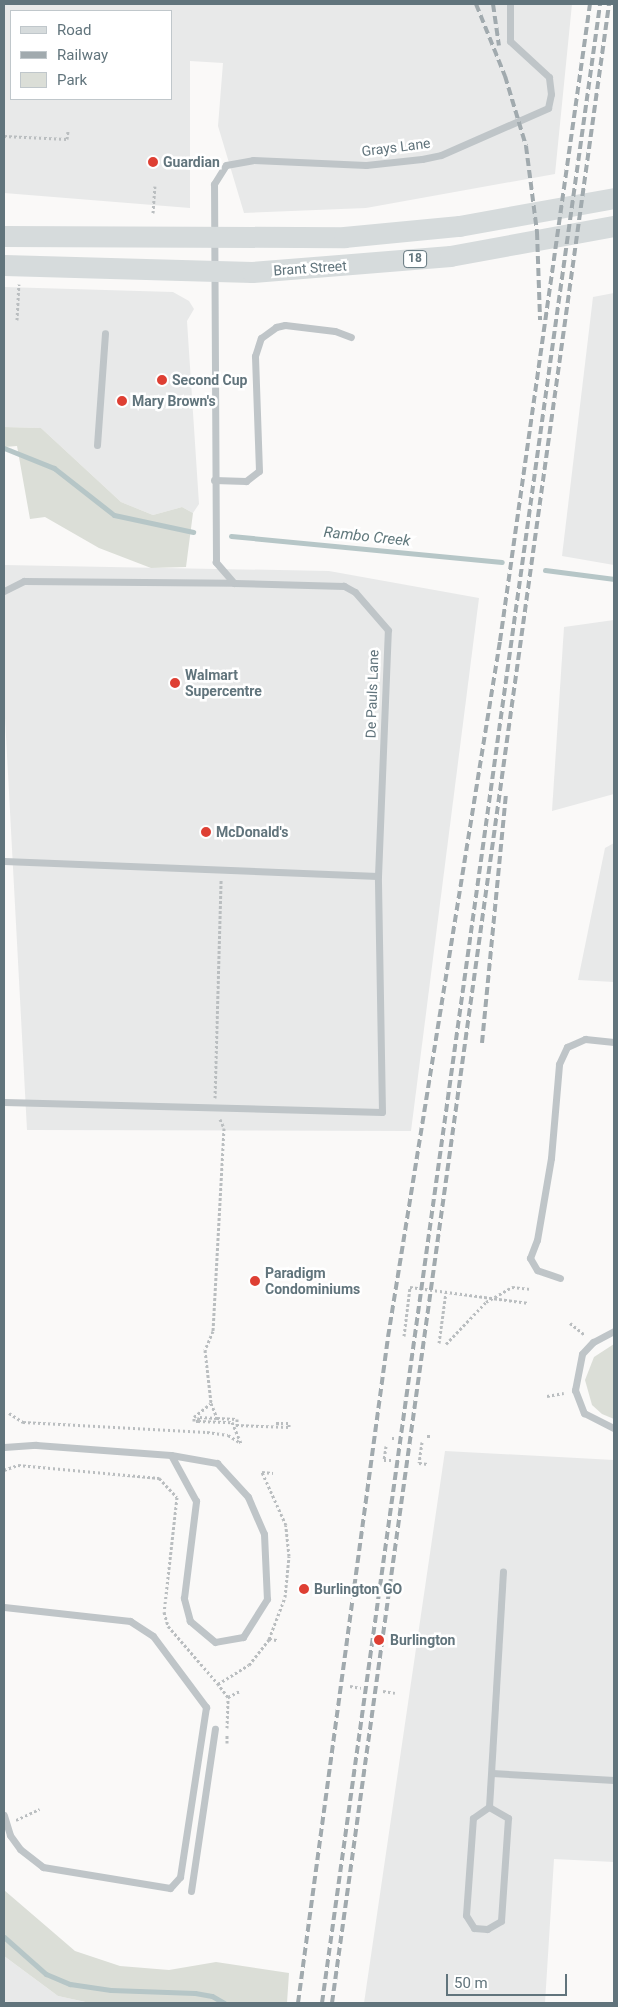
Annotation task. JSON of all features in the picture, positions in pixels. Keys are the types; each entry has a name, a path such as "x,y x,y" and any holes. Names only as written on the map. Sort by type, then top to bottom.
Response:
{"main road":[{"name":"Brant Street","path":"4,236 212,238 396,233 498,220 614,198"},
{"name":"Brant Street","path":"4,265 213,272 262,271 450,256 614,226"}],"lane":[{"name":"Grays Lane","path":"213,272 214,184 226,165 253,160 366,165 422,159 458,148 548,108 551,94 549,77 510,41 510,4"},
{"path":"213,272 216,562 234,583"},
{"path":"214,480 246,482 258,471 255,356 261,338 276,327 285,325 335,331 351,337"},
{"path":"97,445 105,333"},
{"name":"De Pauls Lane","path":"4,592 24,581 344,586 355,592 388,630 378,876 382,1112 215,1108"},
{"path":"4,861 221,872 378,876"},
{"path":"560,1278 537,1270 530,1258 537,1240 551,1158 559,1064 567,1047 585,1039 614,1042"},
{"path":"4,1102 215,1108"},
{"path":"614,1331 593,1342 582,1354 577,1367 575,1390 584,1413 614,1428"},
{"path":"4,1447 36,1445 171,1455 217,1463 248,1497 264,1534 267,1599 243,1637 215,1642 190,1621 184,1598 196,1501 171,1455"},
{"path":"489,1807 503,1571"},
{"path":"4,1607 130,1621 153,1636 206,1707 180,1877 170,1888 43,1867 20,1849 6,1824 4,1815"},
{"path":"191,1891 215,1729"},
{"path":"492,1774 614,1780"},
{"path":"489,1807 508,1818 502,1921 487,1929 474,1928 466,1915 473,1818 489,1807"}],"path":[{"path":"4,136 67,139 68,131"},
{"path":"153,213 155,186"},
{"path":"17,320 19,284"},
{"path":"217,1418 211,1403 205,1350 214,1331 224,1128 215,1108 221,872"},
{"path":"404,1336 410,1287 529,1302"},
{"path":"446,1344 486,1302 512,1288 530,1289"},
{"path":"439,1343 446,1292"},
{"path":"570,1322 593,1342"},
{"path":"547,1396 575,1390"},
{"path":"211,1403 194,1417 194,1421 232,1422 235,1425 289,1426 289,1423 276,1423"},
{"path":"9,1413 23,1422 208,1432 228,1435 242,1443 235,1425 237,1419 199,1417 198,1421"},
{"path":"427,1436 432,1436"},
{"path":"422,1442 419,1462 428,1464"},
{"path":"386,1446 384,1460 393,1460"},
{"path":"4,1470 18,1465 159,1478 177,1497 164,1612 168,1626 218,1684"},
{"path":"269,1639 277,1640"},
{"path":"350,1686 361,1688"},
{"path":"228,1697 240,1691"},
{"path":"383,1691 395,1693"},
{"path":"6,1824 40,1809"}],"shaded area":[{"path":"4,4 572,4 555,174 366,208 244,213 218,126 223,63 190,61 190,208 4,193"},
{"path":"4,287 173,292 189,301 194,309 187,321 199,504 193,513 182,507 153,515 121,502 41,428 4,427"},
{"path":"614,293 614,565 562,556 593,297"},
{"path":"4,565 329,571 479,598 411,1131 27,1130 4,699"},
{"path":"614,620 614,794 552,811 564,627"},
{"path":"614,843 614,982 578,980 605,848"},
{"path":"445,1451 614,1460 614,1862 554,1859 545,2003 364,2003"},
{"path":"4,1956 58,1996 90,2003 4,2003"}],"green space":[{"path":"4,427 41,428 121,502 153,515 182,507 193,513 186,567 151,568 99,548 45,517 30,519 17,446 4,447"},
{"path":"614,1344 614,1419 602,1414 592,1405 585,1380 594,1357"},
{"path":"4,1890 75,1951 120,1966 169,1970 216,1962 289,1973 287,2003 90,2003 58,1996 4,1956"}],"waterway":[{"name":"Rambo Creek","path":"4,448 54,468 114,515 193,532"},
{"name":"Rambo Creek","path":"231,536 502,562"},
{"name":"Rambo Creek","path":"545,570 614,579"},
{"path":"4,1937 46,1974 70,1984 111,1990 195,1993 212,1996 224,2003"}],"railway":[{"path":"476,4 505,76 526,146 537,232 540,320"},
{"path":"493,4 499,46"},
{"path":"298,2003 388,1337 500,641 590,4"},
{"path":"322,2003 600,4"},
{"path":"332,2003 609,4"},
{"path":"482,1043 506,792"}],"place":[{"name":"Guardian","path":"153,162"},
{"name":"Second Cup","path":"162,380"},
{"name":"Mary Brown's","path":"122,401"},
{"name":"Walmart Supercentre","path":"175,683"},
{"name":"McDonald's","path":"206,832"},
{"name":"Paradigm Condominiums","path":"255,1281"},
{"name":"Burlington GO","path":"304,1589"},
{"name":"Burlington","path":"379,1640"}]}
